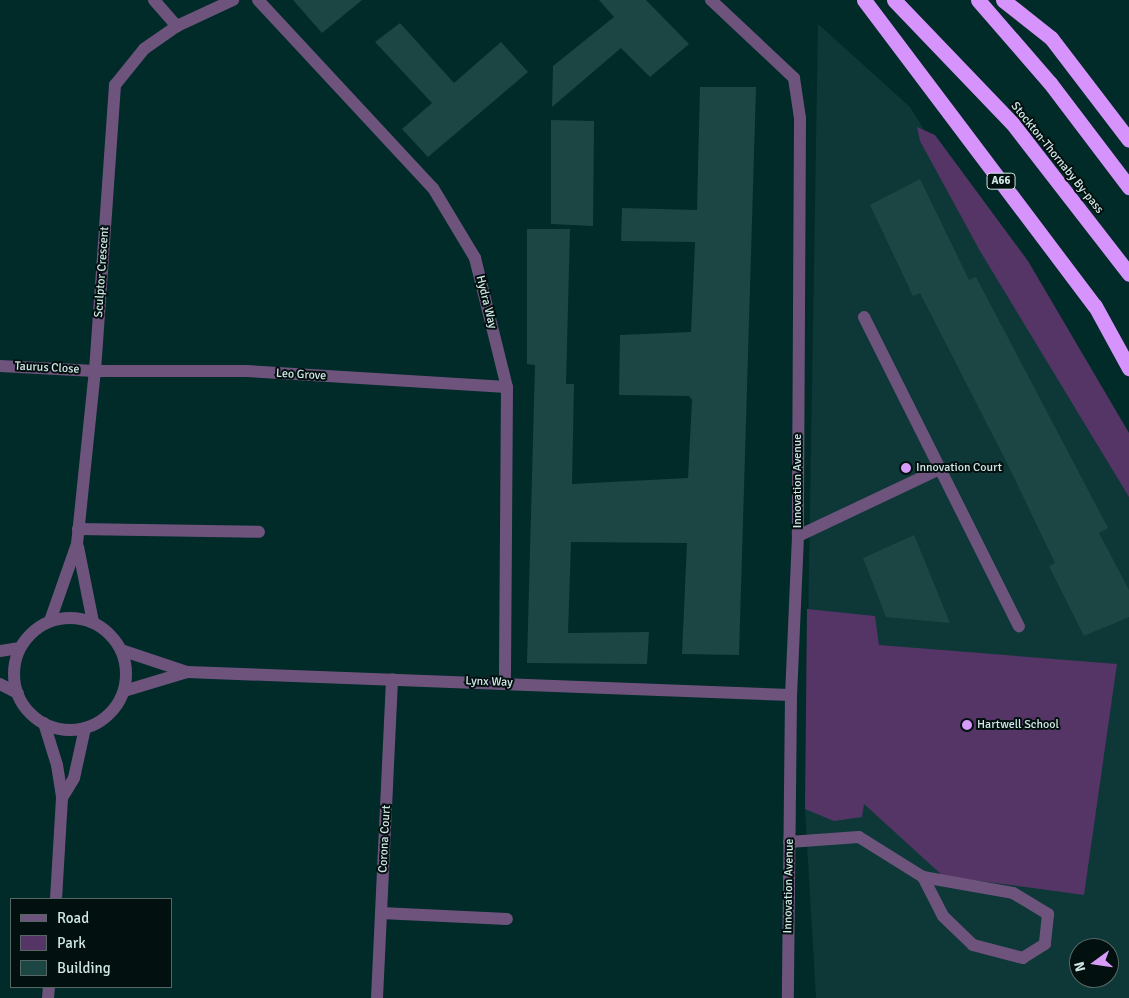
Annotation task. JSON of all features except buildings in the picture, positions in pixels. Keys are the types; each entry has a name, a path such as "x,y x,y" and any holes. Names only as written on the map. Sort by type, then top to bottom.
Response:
{"highway":[{"name":"A66","path":"864,0 1094,306 1129,368"},
{"name":"Stockton-Thornaby By-pass","path":"894,0 1012,122 1129,274"},
{"path":"978,0 1050,83 1129,187"},
{"path":"1003,0 1051,38 1129,140"}],"street":[{"path":"154,0 177,26"},
{"name":"Sculptor Crescent","path":"93,622 77,544 95,370 115,86 144,48 177,26 233,0"},
{"name":"Hydra Way","path":"258,0 433,188 475,258 507,387 505,682"},
{"name":"Innovation Avenue","path":"711,0 794,78 800,118 798,536 791,695 788,998"},
{"path":"864,317 1019,626"},
{"name":"Taurus Close","path":"0,366 95,370"},
{"name":"Leo Grove","path":"95,370 246,371 507,387"},
{"path":"798,536 940,469"},
{"path":"78,529 259,532"},
{"name":"Sculptor Crescent","path":"50,621 77,544"},
{"path":"78,618 93,622 104,628 121,650 126,663 124,691 110,714 85,728 64,729 44,723 33,715 18,694 14,678 20,648 38,628 50,621 78,618"},
{"path":"0,651 20,648"},
{"name":"Lynx Way","path":"121,650 187,672 505,682 791,695"},
{"name":"Lynx Way","path":"124,691 187,672"},
{"name":"Corona Court","path":"377,998 392,679"},
{"path":"0,684 18,694"},
{"path":"44,723 57,765 62,798 56,898"},
{"path":"62,798 74,778 85,728"},
{"path":"789,842 859,837 923,877 1014,893 1048,914 1045,944 1023,958 973,945 944,916 923,877"},
{"path":"381,913 507,919"}],"shaded area":[{"path":"818,24 910,107 1040,315 1129,479 1129,998 816,998 805,809"}],"green space":[{"path":"917,127 935,135 1028,261 1129,433 1129,497 980,251 920,141"},
{"path":"807,609 875,616 879,645 1117,664 1084,895 943,876 864,804 862,817 834,821 805,809"}],"place":[{"name":"Innovation Court","path":"906,468"},
{"name":"Hartwell School","path":"967,725"}]}
